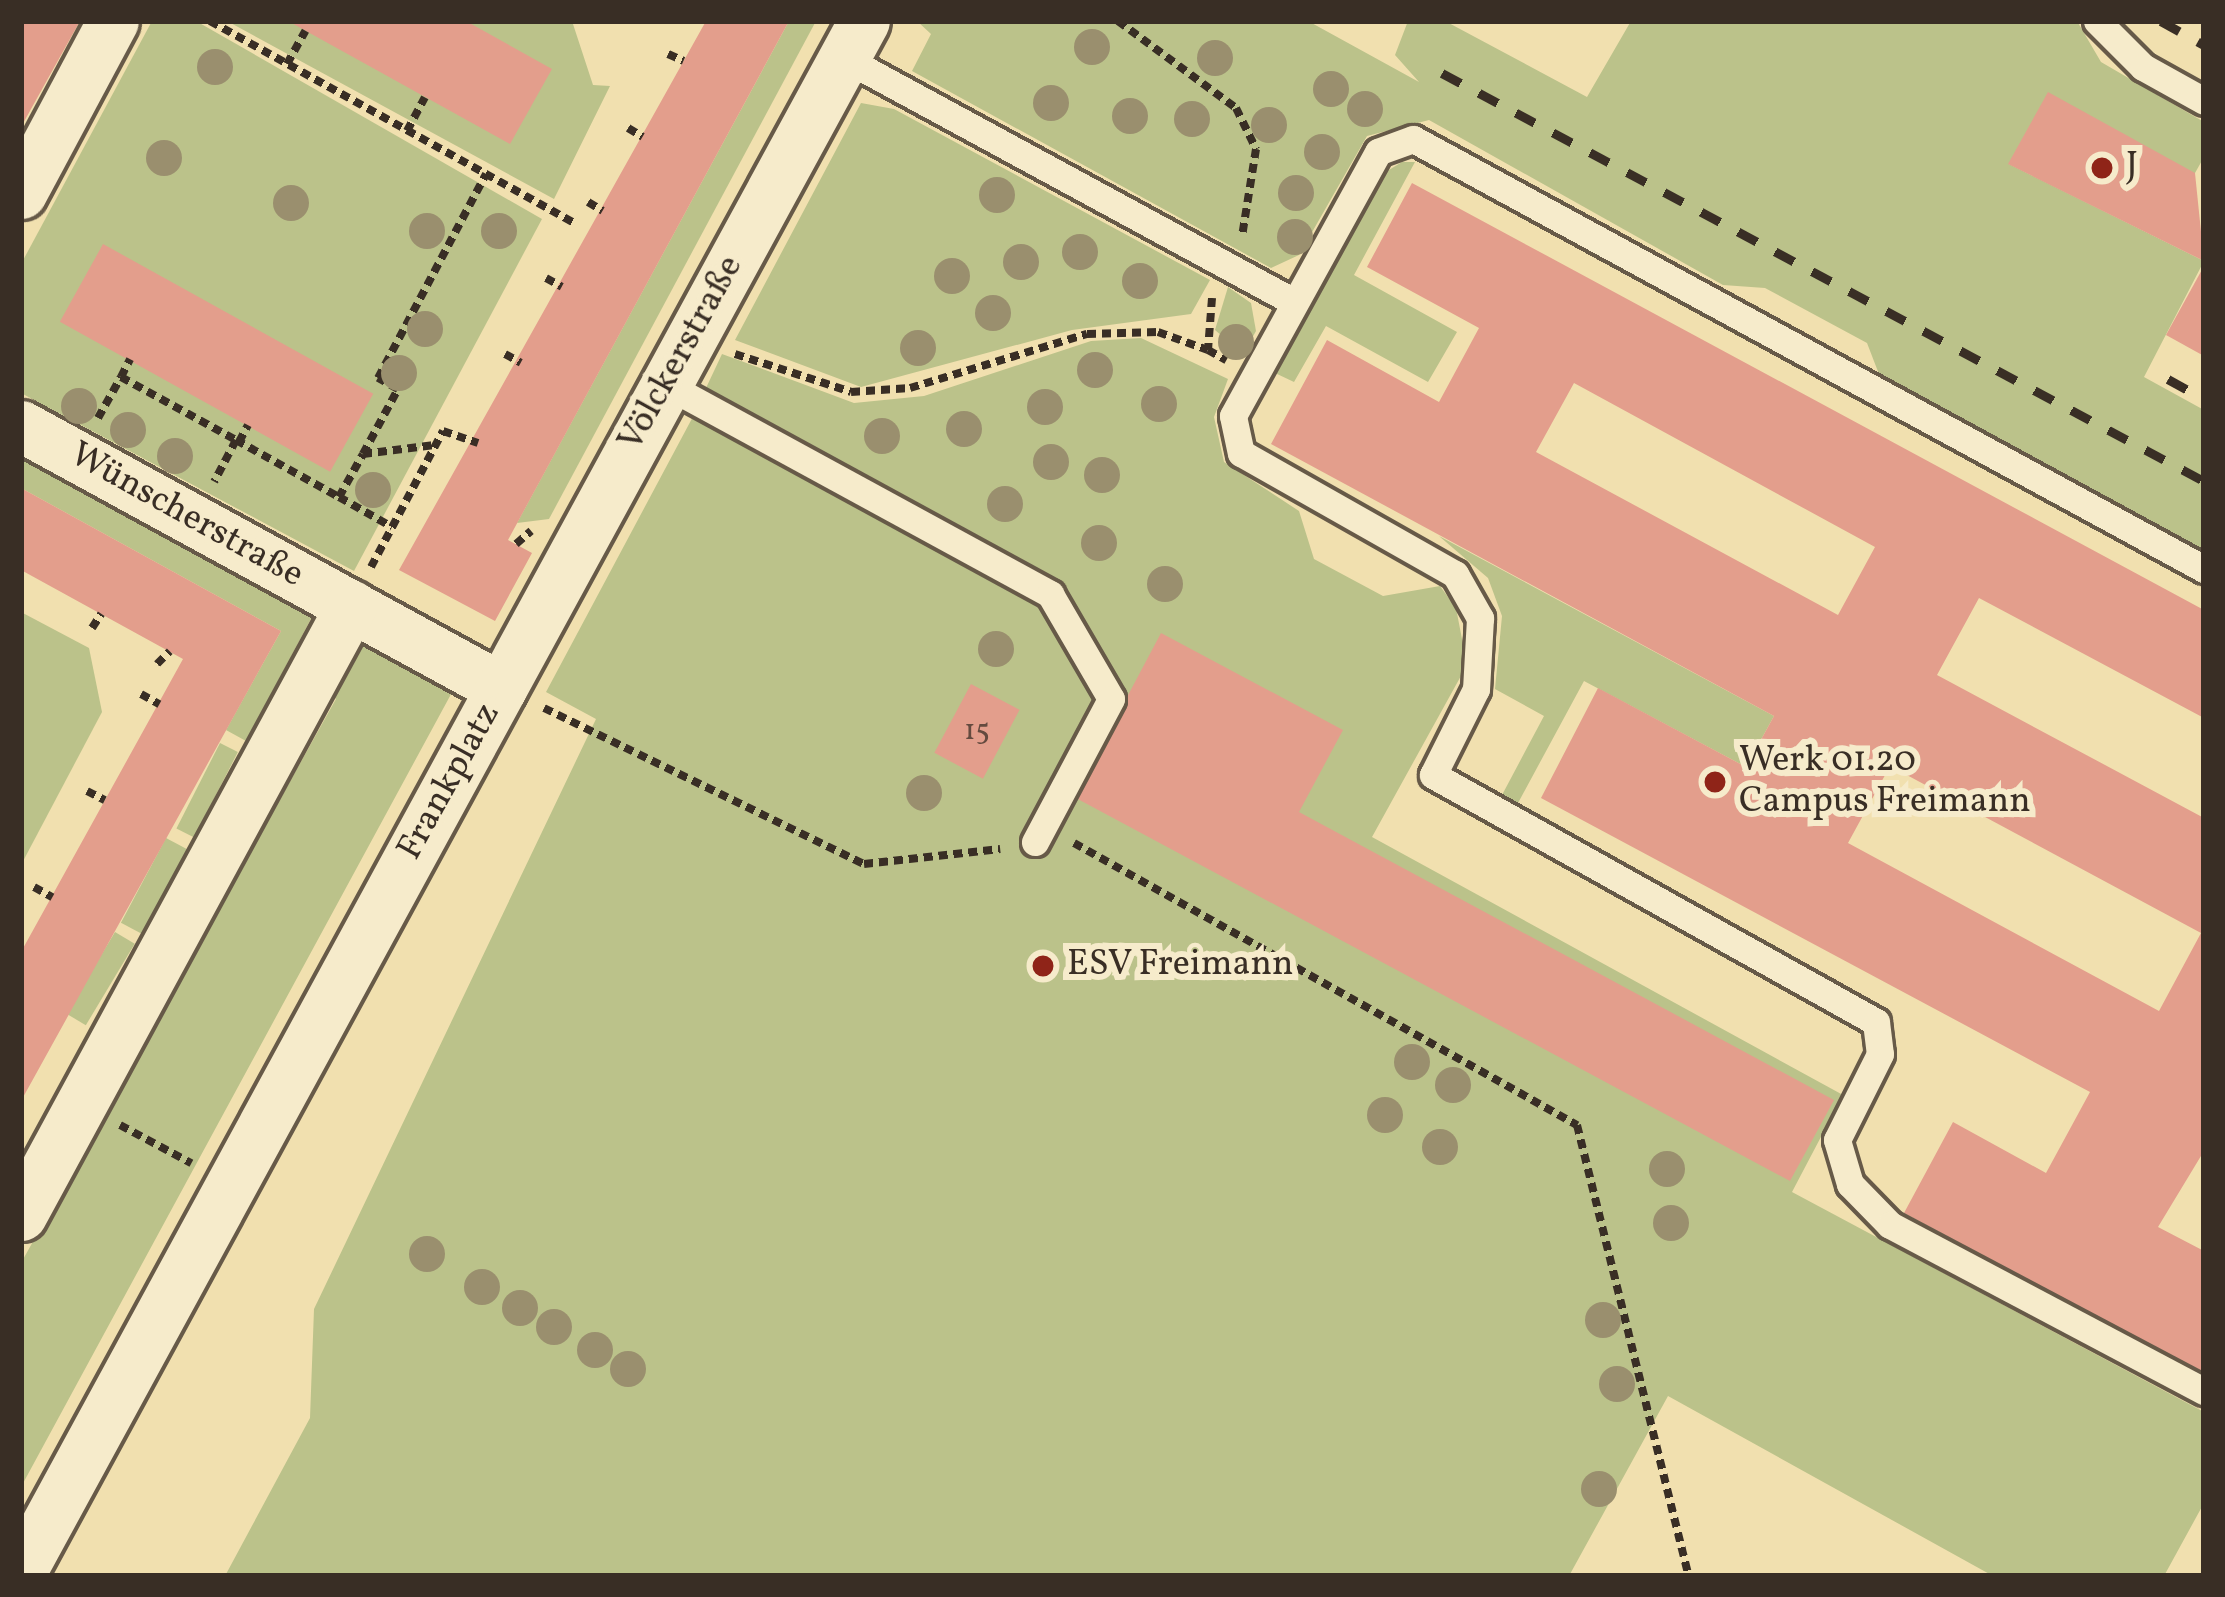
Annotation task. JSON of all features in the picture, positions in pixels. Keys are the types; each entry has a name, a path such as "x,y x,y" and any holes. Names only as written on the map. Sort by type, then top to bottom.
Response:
{"street":[{"path":"21,194 113,21"},
{"name":"Völckerstraße","path":"501,688 854,39"},
{"name":"Wünscherstraße","path":"21,426 351,606"},
{"path":"21,1215 351,606"},
{"name":"Frankplatz","path":"21,1571 501,688 351,606"}],"lane":[{"path":"2097,21 2143,67 2204,101"},
{"path":"854,39 1294,302"},
{"path":"2204,569 1413,139 1378,152 1233,416 1241,453 1455,574 1480,618 1476,689 1433,775 1876,1022 1880,1054 1837,1140 1850,1184 1890,1225 2204,1391"},
{"path":"665,384 1050,594 1111,699 1035,842"}],"path":[{"path":"210,21 576,224"},
{"path":"1118,21 1236,108 1256,149 1253,213 1202,319 1208,350"},
{"path":"287,64 305,31"},
{"path":"668,54 684,61"},
{"path":"407,131 425,98"},
{"path":"628,128 643,137"},
{"path":"339,497 398,389 378,378 486,174"},
{"path":"588,202 603,211"},
{"path":"546,278 562,287"},
{"path":"718,347 851,392 910,388 1087,334 1158,332 1208,350 1254,375"},
{"path":"505,353 521,363"},
{"path":"89,435 130,359"},
{"path":"121,377 392,527"},
{"path":"205,497 248,425"},
{"path":"351,606 443,431 478,443"},
{"path":"363,454 436,445"},
{"path":"92,628 101,614"},
{"path":"157,664 170,652"},
{"path":"501,688 864,864 892,869 1035,842 1081,845 1577,1125 1689,1576"},
{"path":"141,694 158,704"},
{"path":"87,791 106,800"},
{"path":"34,887 52,896"}],"green space":[{"path":"152,21 196,21 542,219 354,571 21,393 21,264"},
{"path":"227,21 572,21 593,85 610,86 554,199"},
{"path":"789,21 816,21 549,519 517,523"},
{"path":"917,21 1308,21 1419,82 1395,55 1408,21 1445,21 1587,97 1631,21 2077,21 2101,62 2204,122 2204,157 2195,173 2009,164 2204,261 2144,377 2204,410 2204,551 1882,382 1867,343 1765,288 1723,285 1429,120 1367,136 1299,255 1271,268 912,71 931,34"},
{"path":"861,103 894,109 1210,280 1191,314 1072,330 861,387 735,340"},
{"path":"1402,162 1415,162 1354,275 1457,332 1428,382 1326,326 1294,382 1275,373 1379,176"},
{"path":"1228,287 1251,303 1256,331 1243,354 1215,330"},
{"name":"ESV Freimann","path":"1141,338 1228,379 1214,417 1224,462 1299,511 1314,559 1383,596 1440,586 1456,608 1467,665 1372,837 1843,1095 1792,1192 2204,1412 2204,1503 2164,1576 1993,1576 1668,1396 1569,1576 225,1576 310,1418 314,1309 596,719 546,692 696,411 734,431 745,409 706,388 722,354 854,403 924,396 1091,341"},
{"path":"21,455 313,615 246,741 226,730 281,631 21,488"},
{"path":"1439,536 1774,716 1746,767 1584,681 1518,803 1502,795 1544,716 1495,689 1502,616 1488,578"},
{"path":"21,612 89,648 102,712 21,865"},
{"path":"357,636 456,685 21,1487 21,1263 336,699 326,689"},
{"path":"220,743 238,752 194,838 176,829"},
{"path":"166,838 187,849 142,934 121,923"},
{"path":"115,932 135,944 86,1025 66,1013"}],"building":[{"path":"21,21 80,21 21,127"},
{"path":"288,21 466,21 552,69 510,144"},
{"path":"706,21 789,21 508,540 532,553 495,621 399,570"},
{"name":"J","path":"2048,92 2195,173 2204,261 2008,164"},
{"name":"Werk 01.20 Campus Freimann","path":"1412,183 2204,610 2204,718 1979,598 1937,675 2204,818 2204,1151 2158,1227 2204,1251 2204,1375 1904,1213 1953,1122 2046,1173 2090,1092 1541,798 1598,688 1746,767 1774,716 1271,444 1327,340 1439,402 1479,328 1367,267","holes":["1574,383 1875,547 1838,615 1536,452","1890,766 2201,933 2159,1011 1848,843"]},
{"path":"103,244 373,394 330,472 60,322"},
{"name":"J","path":"2204,266 2204,356 2166,335"},
{"path":"21,488 281,631 21,1101 21,952 183,659 21,570"},
{"path":"1161,633 1343,730 1299,812 1834,1100 1790,1181 1074,797"},
{"path":"971,684 1020,710 983,779 934,753"}],"railway":[{"path":"2161,21 2204,45"},
{"path":"1442,73 2204,481"},
{"path":"2168,379 2204,399"}],"place":[{"name":"J","path":"2102,168"},
{"name":"Werk 01.20 Campus Freimann","path":"1715,782"},
{"name":"ESV Freimann","path":"1043,966"}]}
